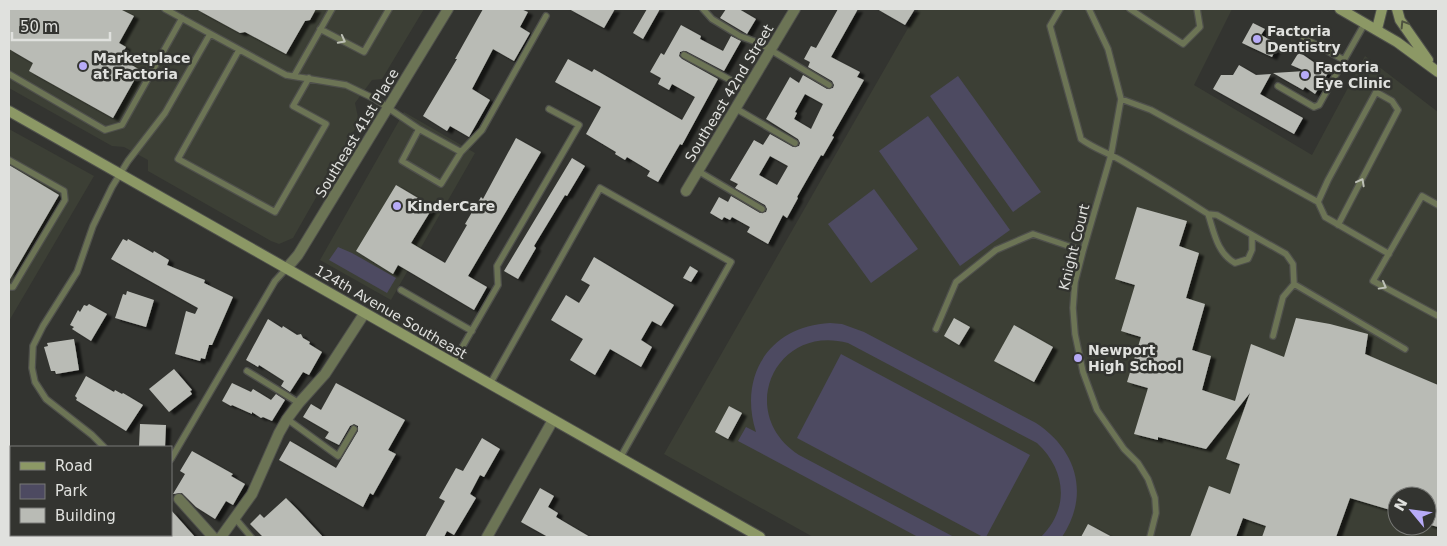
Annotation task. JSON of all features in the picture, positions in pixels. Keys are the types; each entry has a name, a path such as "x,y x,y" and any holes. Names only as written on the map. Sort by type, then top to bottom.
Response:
{"street":[{"name":"Southeast 41st Place","path":"286,269 298,255 448,9"},
{"name":"Southeast 42nd Street","path":"686,191 795,9"},
{"path":"1340,9 1377,30 1436,70"},
{"path":"1377,30 1382,9"},
{"path":"1397,9 1400,20 1436,70"},
{"name":"124th Avenue Southeast","path":"9,111 760,537"},
{"path":"221,537 252,494 279,433 299,403 325,374 364,314"},
{"path":"487,537 553,420"},
{"path":"180,499 213,537"}],"lane":[{"path":"165,9 286,75 346,85 375,99 419,129 461,152"},
{"path":"294,76 332,9"},
{"path":"320,29 364,52 389,9"},
{"path":"703,9 712,19 740,36 759,43 828,85"},
{"path":"1060,9 1050,26 1081,139 1208,214 1217,215 1286,254 1293,264 1294,284 1283,297 1273,336"},
{"name":"Knight Court","path":"1089,9 1108,49 1121,98 1111,155 1075,282 1073,308 1075,334 1082,372 1097,410 1148,479 1155,498 1156,513 1150,537"},
{"path":"1130,9 1183,44 1200,27 1197,9"},
{"path":"419,129 402,161 441,184 461,152 482,130 546,16"},
{"path":"9,74 105,130 122,125 182,18"},
{"path":"1278,86 1314,107 1319,105 1365,23"},
{"path":"103,446 46,399 35,382 32,368 33,346 42,326 77,272 93,226 119,175 165,113 210,34"},
{"path":"1304,38 1344,60"},
{"path":"239,50 178,160 275,212 326,124 293,106 309,78"},
{"path":"684,55 747,89"},
{"path":"1318,202 1376,92 1392,101 1398,110 1338,225"},
{"path":"1121,98 1151,110 1318,202 1325,217 1389,254"},
{"path":"735,108 795,143"},
{"path":"453,363 498,285 497,266 580,125 549,110"},
{"path":"9,160 64,191 64,200 14,287 9,287"},
{"path":"698,171 762,209"},
{"path":"490,384 600,188 731,262 620,458"},
{"path":"1438,205 1422,196 1373,281 1438,316"},
{"path":"1208,214 1216,240 1223,253 1235,263 1248,259 1254,244 1252,235"},
{"path":"936,328 956,282 996,250 1033,234 1083,251"},
{"path":"172,456 276,280 286,269"},
{"path":"1294,284 1405,350"},
{"path":"401,290 472,331"},
{"path":"248,371 299,403"},
{"path":"288,419 338,456 354,429"},
{"path":"235,518 251,537"}],"shaded area":[{"name":"Marketplace at Factoria","path":"9,9 424,9 382,79 372,80 355,103 359,122 293,238 279,244 148,171 148,160 124,147 112,146 9,88"},
{"name":"Newport High School","path":"919,9 1232,9 1194,85 1312,155 1365,56 1438,112 1438,537 813,537 664,454"},
{"name":"KinderCare","path":"404,112 475,153 391,300 320,260"},
{"path":"9,129 94,176 9,321"}],"green space":[{"path":"958,76 1041,192 1013,212 930,96"},
{"path":"928,116 1010,230 960,266 879,151"},
{"path":"874,189 918,249 871,283 828,224"},
{"path":"338,247 396,278 387,293 329,260"},
{"path":"830,323 842,324 864,332 1036,423 1050,434 1070,460 1075,474 1077,490 1076,505 1071,521 1062,537 1041,537 1057,514 1061,489 1054,465 1037,443 848,343 822,340 801,346 784,359 772,376 767,396 769,417 780,438 799,455 954,537 918,537 738,441 746,427 756,432 752,411 752,391 756,373 764,357 775,344 791,333 809,326"},
{"path":"841,354 1030,455 986,537 797,438"}],"building":[{"name":"Marketplace at Factoria","path":"9,9 120,9 134,16 119,43 126,47 120,58 140,70 113,118 29,71 33,63 9,49"},
{"path":"196,9 316,9 310,20 305,21 286,54 245,32 240,33"},
{"path":"483,9 521,9 528,12 520,27 530,33 514,61 493,49 472,89 490,100 469,137 450,126 447,131 423,116 457,59 455,59"},
{"path":"569,9 615,9 604,28"},
{"path":"647,9 660,9 643,39 633,33"},
{"path":"726,9 739,9 756,19 747,34 720,18"},
{"path":"838,9 858,9 831,57 860,72 857,77 864,80 832,136 834,137 823,156 821,155 787,218 783,215 768,244 747,232 750,227 732,217 730,220 724,217 722,220 710,213 719,197 728,202 731,196 760,213 766,212 765,205 735,188 738,184 730,180 754,140 763,145 770,134 793,147 799,146 798,139 766,119 790,77 799,83 803,75 827,89 833,88 832,81 808,67 810,62 804,59 811,46 816,48","holes":["805,94 823,104 811,129 794,119 797,113 795,112","770,156 788,166 777,185 759,175"]},
{"path":"877,9 915,9 905,25"},
{"name":"Factoria Dentistry","path":"1253,23 1265,29 1261,35 1278,44 1272,57 1242,43"},
{"path":"681,25 701,36 700,39 723,51 731,36 741,41 724,71 686,51 680,52 679,56 682,59 718,79 682,145 680,144 658,182 647,176 650,171 627,157 625,160 615,154 616,152 586,134 601,107 555,82 568,59 592,72 594,69 682,120 695,97 672,84 669,90 658,84 661,78 650,72 661,53 664,55"},
{"name":"Factoria Eye Clinic","path":"1299,52 1325,70 1330,70 1315,94 1305,87 1303,90 1273,73 1305,71 1291,65"},
{"path":"1239,65 1256,75 1271,74 1260,94 1303,118 1294,134 1213,89 1221,75 1233,75"},
{"path":"516,138 541,152 468,276 487,287 474,310 398,265 393,274 356,251 396,185 433,207 411,243 445,263 467,225 465,224 481,197 483,199"},
{"path":"572,158 585,166 534,246 536,248 518,279 504,271"},
{"path":"9,165 59,195 9,281"},
{"name":"Newport High School","path":"1137,207 1187,221 1179,246 1199,253 1186,298 1205,304 1192,350 1211,356 1202,390 1235,401 1251,344 1284,357 1296,318 1330,324 1368,334 1365,354 1438,385 1438,527 1437,486 1387,486 1387,509 1350,498 1336,537 1262,537 1266,526 1243,518 1236,537 1190,537 1209,486 1230,494 1240,464 1226,459 1250,393 1206,449 1158,437 1158,440 1134,434 1148,388 1127,382 1141,337 1121,331 1135,285 1115,279"},
{"path":"123,239 127,241 128,239 153,253 154,251 169,260 167,265 205,280 204,283 233,297 212,345 209,345 205,359 201,358 200,361 175,354 186,311 195,314 198,308 111,259"},
{"path":"594,257 674,305 661,326 652,321 641,340 652,347 641,367 610,349 595,375 570,360 583,339 551,320 566,295 579,303 590,285 581,280"},
{"path":"690,266 698,271 691,282 683,278"},
{"path":"127,291 154,300 146,327 115,318 123,294 126,295"},
{"path":"89,304 107,314 91,341 72,329 74,327 70,325 78,310 80,312 84,305 87,306"},
{"path":"954,318 970,327 959,345 944,336"},
{"path":"268,319 297,335 301,334 303,338 310,342 309,344 322,352 309,375 303,372 290,392 281,386 284,381 259,365 258,367 246,360"},
{"path":"1014,325 1053,347 1034,382 994,361"},
{"path":"74,339 79,370 56,374 55,371 51,371 44,347 48,346 47,343"},
{"path":"174,369 192,390 190,391 192,394 169,412 149,389"},
{"path":"86,376 114,392 115,390 123,393 143,405 126,431 76,400 75,396"},
{"path":"232,383 251,392 253,389 271,400 276,394 285,400 272,421 261,418 252,412 252,414 222,401"},
{"path":"336,383 405,420 388,450 396,454 373,495 370,493 363,507 279,460 290,441 336,468 358,431 358,426 354,424 350,426 339,445 325,438 329,432 303,417 311,404 321,410"},
{"path":"729,406 742,413 728,439 715,432"},
{"path":"140,424 166,425 165,446 139,446"},
{"path":"482,438 500,449 484,477 480,475 470,494 476,498 454,535 447,531 444,537 425,537 445,501 439,498 456,468 463,471"},
{"path":"192,451 233,474 231,476 245,484 233,505 226,501 215,519 196,507 182,493 173,494 185,474 180,471"},
{"path":"540,488 554,496 548,507 558,513 556,517 590,537 548,537 521,522"},
{"path":"286,498 323,537 263,537 250,524 260,514 264,518"},
{"path":"172,511 195,537 172,536"},
{"path":"1088,524 1112,537 1081,537"}],"place":[{"name":"Factoria Dentistry","path":"1257,39"},
{"name":"Marketplace at Factoria","path":"83,66"},
{"name":"Factoria Eye Clinic","path":"1305,75"},
{"name":"KinderCare","path":"397,206"},
{"name":"Newport High School","path":"1078,358"}]}
